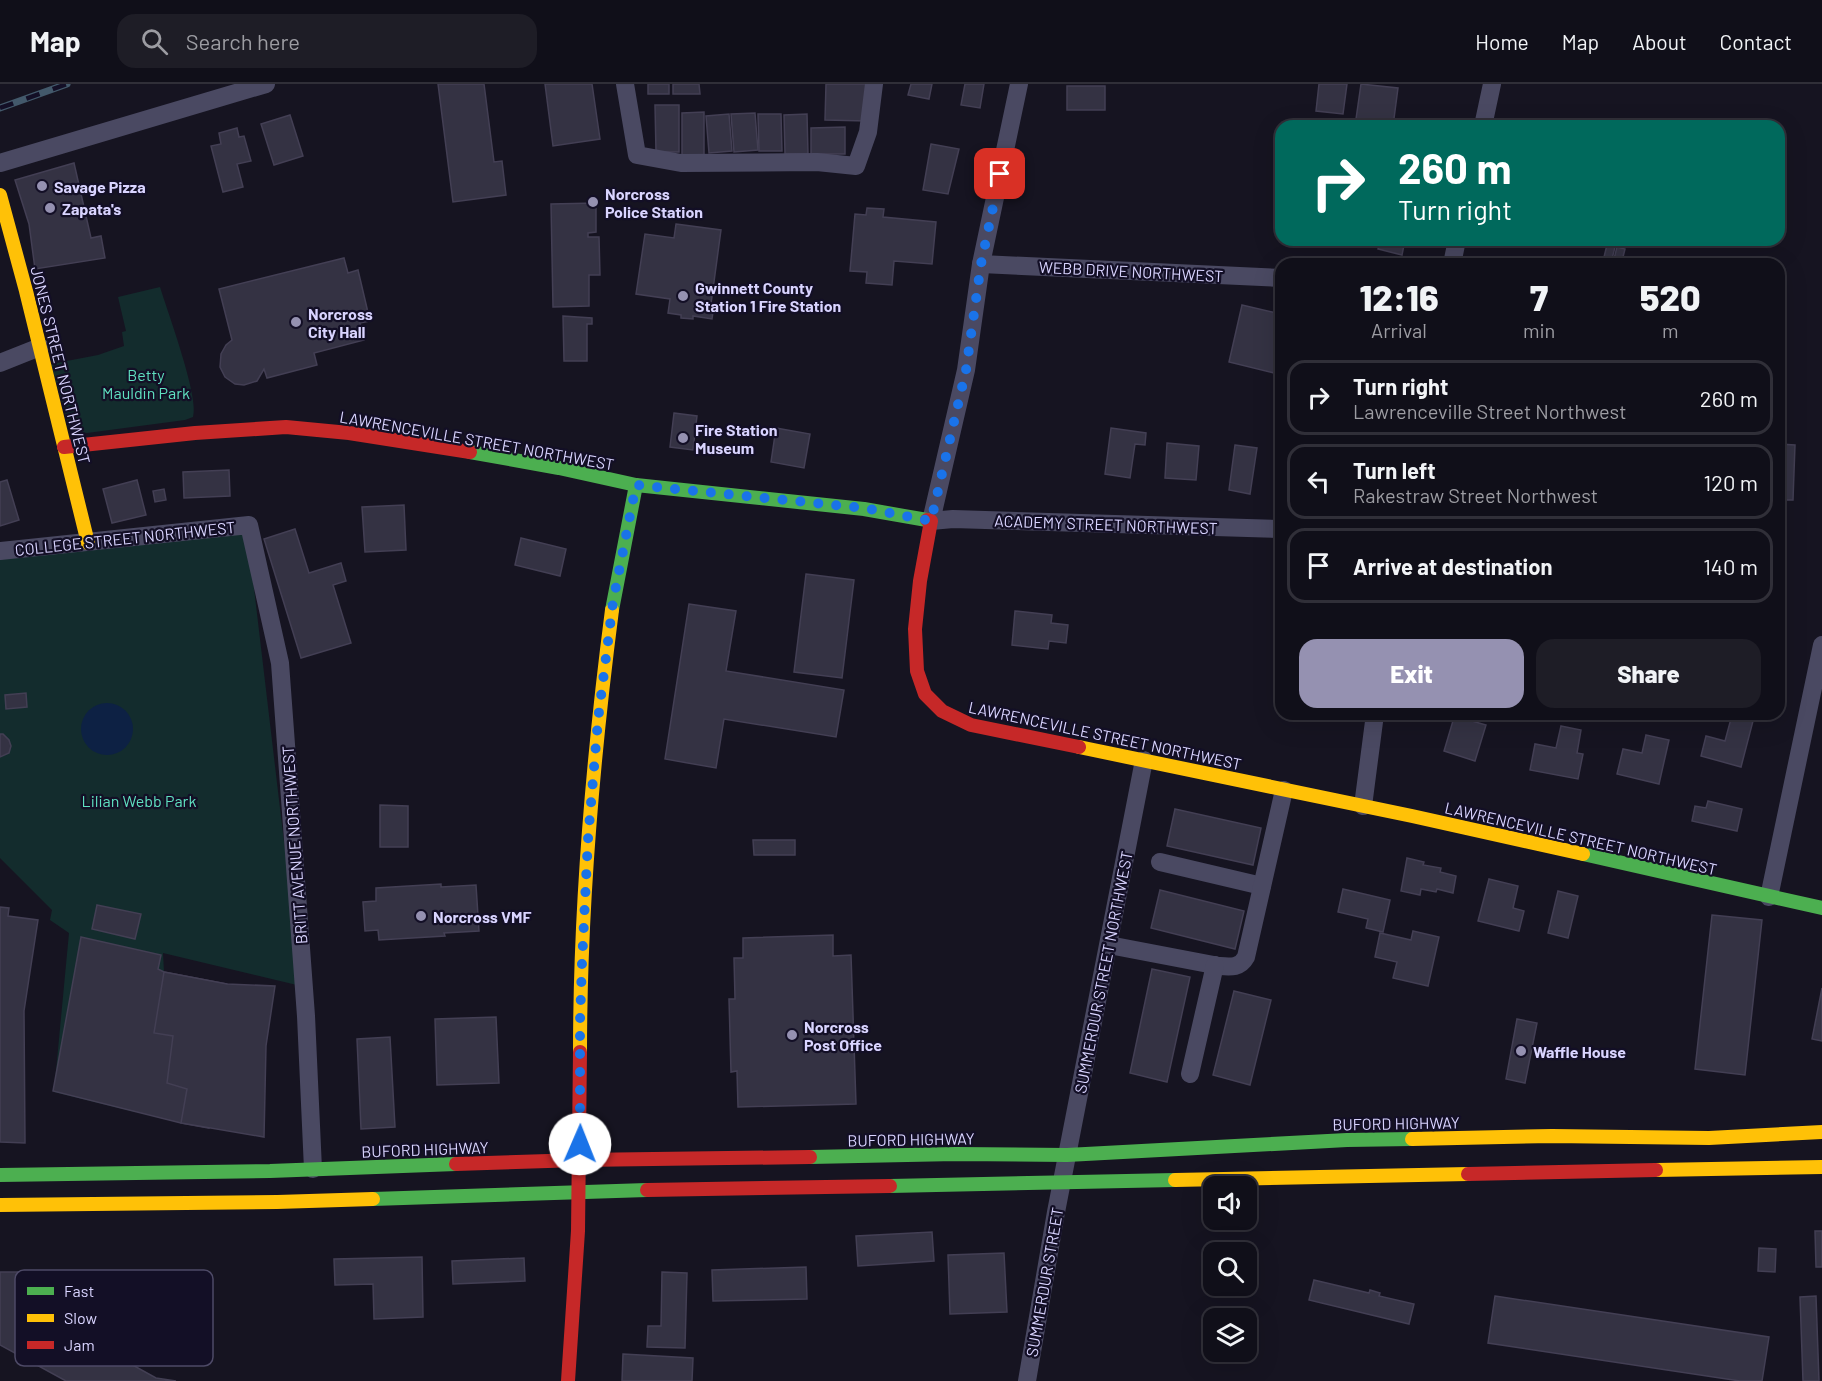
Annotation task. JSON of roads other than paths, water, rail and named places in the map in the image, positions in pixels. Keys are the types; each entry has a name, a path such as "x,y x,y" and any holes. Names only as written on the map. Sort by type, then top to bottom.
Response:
{"main road":[{"name":"JONES STREET NORTHWEST","path":"1,203 40,347 88,543"},
{"name":"LAWRENCEVILLE STREET NORTHWEST","path":"64,447 195,433 286,428 349,433 559,468 636,485 864,508 931,521 921,572 915,658 921,686 935,706 944,713 971,725 1363,806 1822,908"},
{"path":"568,1381 578,1231 582,963 588,839 597,732 613,602 636,485"},
{"name":"BUFORD HIGHWAY","path":"0,1205 277,1202 1410,1174 1662,1154 1709,1138 1822,1132"},
{"name":"BUFORD HIGHWAY","path":"0,1175 128,1175 579,1161 956,1154 1067,1155 1347,1140 1552,1136 1662,1154 1822,1167"}],"street":[{"path":"0,163 266,84"},
{"path":"625,84 637,155 681,163 817,162 856,166 868,132 874,84"},
{"path":"931,521 966,370 981,264 1019,84"},
{"path":"1484,120 1492,84"},
{"name":"WEBB DRIVE NORTHWEST","path":"981,264 1275,278"},
{"path":"0,363 40,347"},
{"name":"ACADEMY STREET NORTHWEST","path":"931,521 953,519 1275,529"},
{"name":"COLLEGE STREET NORTHWEST","path":"0,551 249,525"},
{"name":"BRITT AVENUE NORTHWEST","path":"249,525 280,663 306,1016 313,1169"},
{"path":"1769,897 1822,645"},
{"path":"1363,806 1374,720"},
{"name":"SUMMERDUR STREET NORTHWEST","path":"1061,1183 1144,760"},
{"path":"1108,945 1215,965 1236,966 1243,963 1284,790"},
{"path":"1160,862 1262,886"},
{"path":"1190,1074 1215,965"},
{"name":"SUMMERDUR STREET","path":"1027,1381 1061,1183"}],"water":[{"path":"107,703 117,705 125,711 131,719 133,729 131,739 125,747 117,753 107,755 97,753 89,747 83,739 81,729 83,719 89,711 97,705"}],"railway":[{"path":"0,108 67,84"}],"place":[{"name":"Savage Pizza","path":"42,186"},
{"name":"Norcross Police Station","path":"593,202"},
{"name":"Zapata's","path":"50,208"},
{"name":"Gwinnett County Station 1 Fire Station","path":"683,296"},
{"name":"Norcross City Hall","path":"296,322"},
{"name":"Fire Station Museum","path":"683,438"},
{"name":"Norcross VMF","path":"421,916"},
{"name":"Norcross Post Office","path":"792,1035"},
{"name":"Waffle House","path":"1521,1051"}],"park label":[{"name":"Betty Mauldin Park","path":"146,383"},
{"name":"Lilian Webb Park","path":"139,800"}]}
